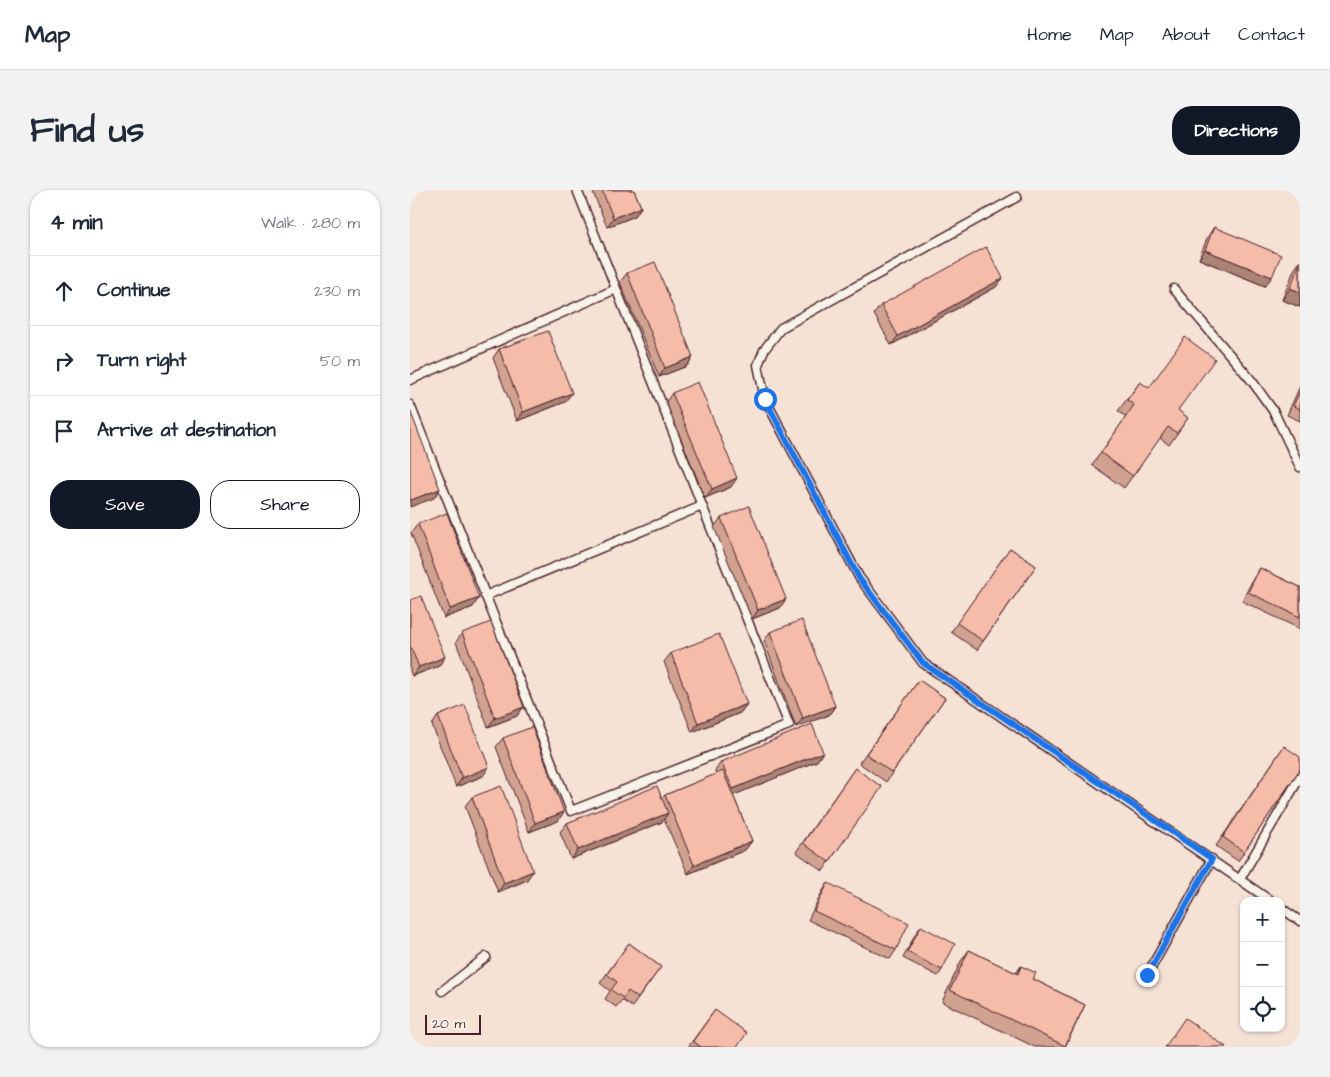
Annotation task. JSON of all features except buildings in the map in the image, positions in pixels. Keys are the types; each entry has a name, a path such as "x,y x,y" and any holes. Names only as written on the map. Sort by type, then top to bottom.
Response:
{"lane":[{"path":"410,405 571,811 789,725 577,190"},
{"path":"1017,198 781,328 764,350 758,365 765,399 859,578 923,663 1265,897"},
{"path":"410,380 616,289"},
{"path":"1174,289 1252,381 1274,412 1300,467"},
{"path":"485,596 702,506"},
{"path":"1240,879 1300,777"},
{"path":"1147,975 1212,859"},
{"path":"1285,911 1300,921"},
{"path":"442,991 486,957"}],"route":[{"path":"765,399 859,578 923,663 1212,859 1147,975"}]}
